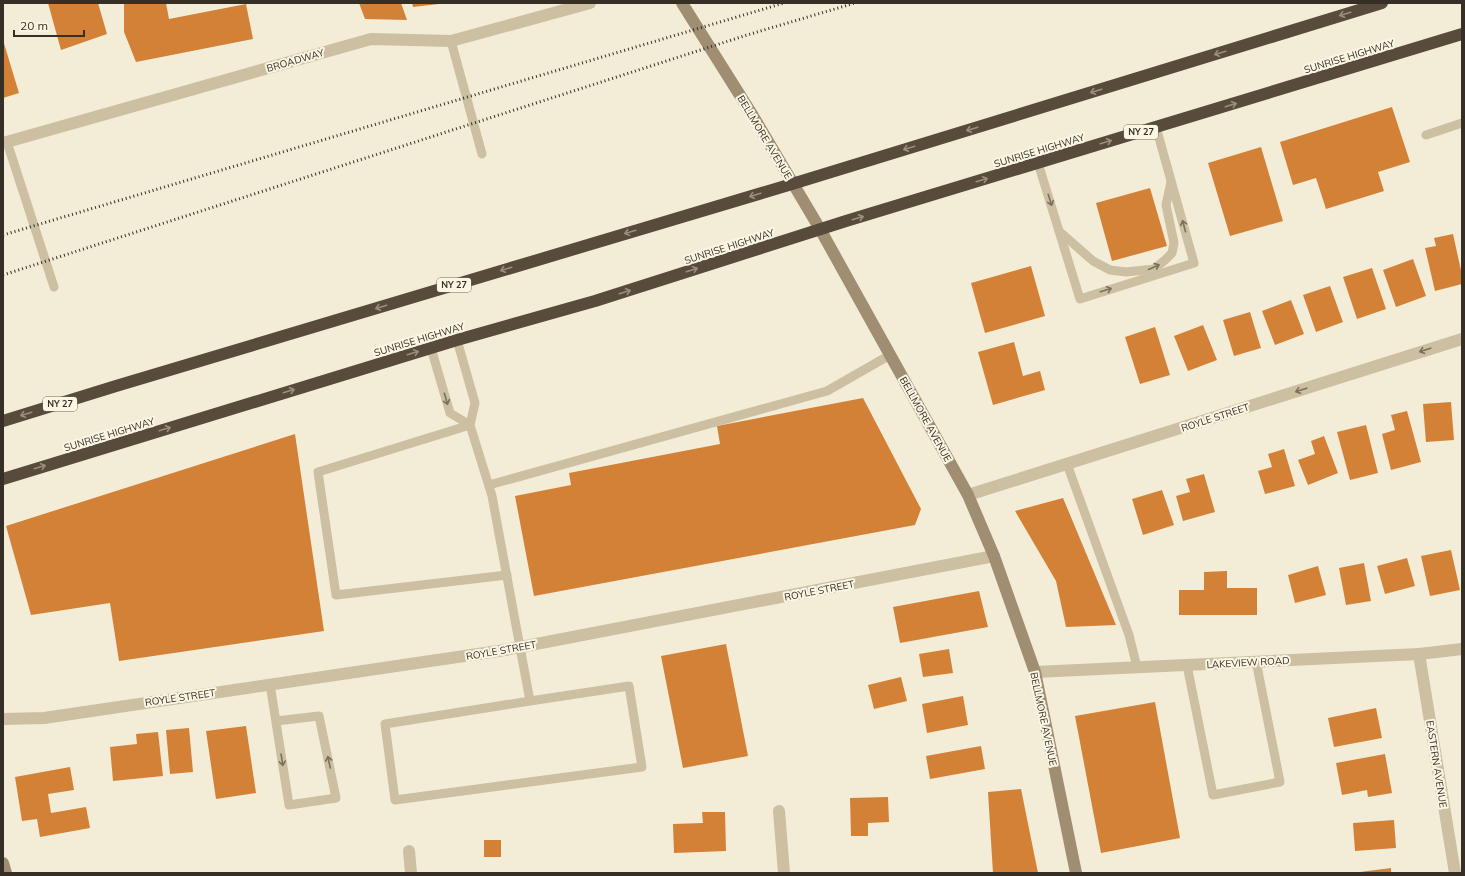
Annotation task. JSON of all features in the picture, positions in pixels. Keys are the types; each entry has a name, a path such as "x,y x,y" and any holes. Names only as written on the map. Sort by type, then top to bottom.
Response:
{"highway":[{"name":"NY 27","path":"3,422 116,386 792,184 1382,3"},
{"name":"SUNRISE HIGHWAY","path":"3,478 457,340 595,301 820,229 1462,34"}],"main road":[{"name":"BELLMORE AVENUE","path":"682,3 753,116 820,229 968,495 994,556 1034,672 1076,873"},
{"path":"3,863 6,873"}],"street":[{"name":"BROADWAY","path":"5,142 371,39 451,41 590,3"},
{"name":"ROYLE STREET","path":"968,495 1462,338"},
{"name":"ROYLE STREET","path":"3,719 44,718 520,647 994,556"},
{"name":"LAKEVIEW ROAD","path":"1034,672 1419,654 1462,649"},
{"name":"EASTERN AVENUE","path":"1419,654 1455,873"},
{"path":"779,811 784,873"},
{"path":"409,851 411,873"}],"lane":[{"path":"451,41 482,154"},
{"path":"1426,135 1462,123"},
{"path":"1038,163 1080,299 1194,263 1156,127"},
{"path":"5,142 54,287"},
{"path":"1059,231 1093,261 1110,270 1126,272 1154,269 1172,253 1174,242 1166,205 1172,180"},
{"path":"457,340 475,403 470,425 492,496 530,701"},
{"path":"431,348 450,413 470,425"},
{"path":"489,486 827,391 890,355"},
{"path":"470,425 318,472 336,595 507,575"},
{"path":"1067,464 1129,635 1137,667"},
{"path":"1187,665 1213,795 1280,782 1256,662"},
{"path":"270,684 289,805 336,798 319,716 276,721"},
{"path":"629,686 642,767 395,800 385,724 530,701 629,686"}],"building":[{"path":"48,3 98,3 107,34 61,50"},
{"path":"166,3 169,19 246,4 253,39 136,62 124,32 124,4"},
{"path":"359,3 401,3 407,20 365,19"},
{"path":"412,3 439,3 439,4 413,7"},
{"path":"3,40 19,93 3,98"},
{"path":"1392,107 1410,162 1378,172 1384,191 1326,209 1316,178 1293,185 1280,142"},
{"path":"1261,147 1283,221 1230,236 1208,163"},
{"path":"1150,188 1167,246 1112,261 1096,203"},
{"path":"1453,234 1462,275 1462,284 1435,291 1425,248 1436,246 1434,238"},
{"path":"1413,259 1426,296 1396,307 1383,270"},
{"path":"1031,266 1045,316 985,333 971,283"},
{"path":"1372,268 1386,309 1357,319 1343,277"},
{"path":"1330,286 1343,322 1316,332 1303,295"},
{"path":"1291,300 1304,334 1275,345 1262,311"},
{"path":"1250,312 1261,348 1234,356 1223,320"},
{"path":"1203,325 1217,360 1188,371 1174,336"},
{"path":"1155,327 1170,375 1140,384 1125,337"},
{"path":"1014,342 1023,376 1040,371 1045,390 993,405 978,352"},
{"path":"863,398 921,509 915,525 534,596 515,496 571,485 569,473 720,444 717,426"},
{"path":"1451,402 1454,440 1426,442 1423,404"},
{"path":"1407,411 1421,462 1391,470 1382,434 1395,430 1391,415"},
{"path":"1366,425 1378,473 1350,480 1337,432"},
{"path":"295,434 324,631 119,661 110,603 31,615 6,526"},
{"path":"1324,436 1338,473 1308,485 1298,460 1315,454 1311,441"},
{"path":"1284,449 1295,486 1265,494 1258,471 1272,467 1268,454"},
{"path":"1204,474 1215,512 1183,521 1176,496 1190,492 1186,479"},
{"path":"1162,490 1174,525 1143,535 1132,499"},
{"path":"1063,498 1116,625 1066,627 1056,581 1015,511"},
{"path":"1451,550 1460,590 1430,596 1421,556"},
{"path":"1407,558 1415,586 1385,594 1377,566"},
{"path":"1364,563 1371,601 1346,605 1339,568"},
{"path":"1318,566 1326,595 1295,603 1288,575"},
{"path":"1227,571 1227,588 1257,588 1257,615 1179,615 1179,590 1204,590 1204,572"},
{"path":"979,591 988,627 900,643 893,607"},
{"path":"726,644 748,756 683,768 661,656"},
{"path":"949,649 953,673 923,677 919,654"},
{"path":"901,677 907,701 874,709 868,685"},
{"path":"963,696 968,725 927,733 922,704"},
{"path":"1155,702 1180,838 1101,853 1075,716"},
{"path":"1376,708 1382,738 1334,747 1328,718"},
{"path":"246,726 256,793 216,799 206,731"},
{"path":"189,728 193,772 170,774 166,730"},
{"path":"158,732 163,776 113,781 110,747 137,744 136,734"},
{"path":"981,746 985,769 930,779 926,756"},
{"path":"1385,754 1392,793 1368,797 1367,790 1342,795 1336,763"},
{"path":"70,767 74,790 48,794 51,813 86,807 90,828 40,837 37,819 22,821 15,777"},
{"path":"1021,789 1038,873 993,873 988,792"},
{"path":"888,797 889,822 868,823 868,836 851,836 850,798"},
{"path":"702,812 725,812 726,851 674,853 673,824 703,823"},
{"path":"1394,820 1396,848 1355,851 1353,823"},
{"path":"484,840 501,840 501,857 484,857"},
{"path":"1391,868 1391,873 1360,873 1360,872"}],"railway":[{"path":"3,235 784,3"},
{"path":"3,275 747,35 855,3"}]}
